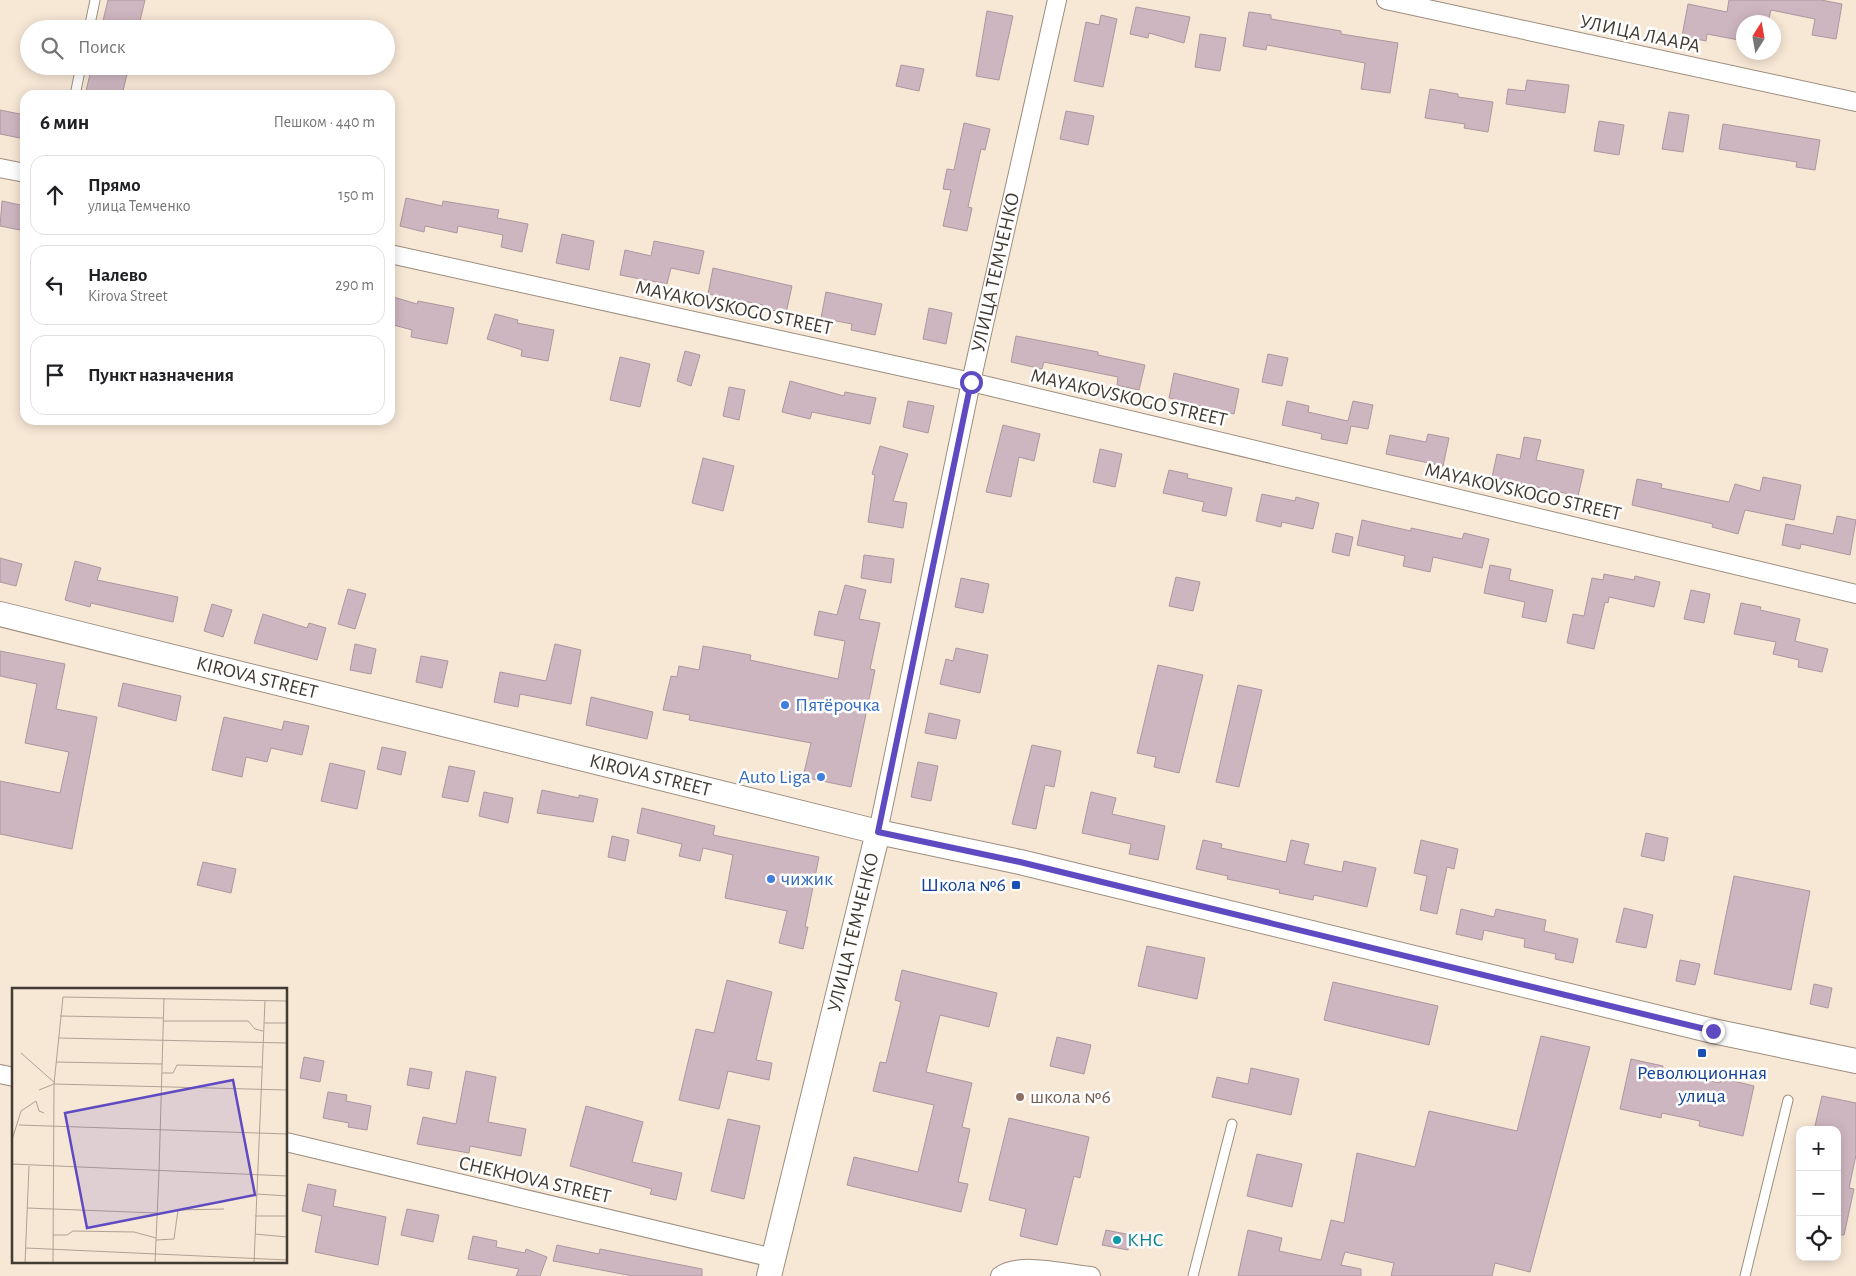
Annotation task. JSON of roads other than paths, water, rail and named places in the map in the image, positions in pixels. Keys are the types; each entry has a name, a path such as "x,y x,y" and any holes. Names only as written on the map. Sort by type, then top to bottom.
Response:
{"main road":[{"name":"KIROVA STREET","path":"0,614 878,832 1020,862 1713,1031 1856,1061"},
{"name":"УЛИЦА ТЕМЧЕНКО","path":"771,1267 878,832"}],"street":[{"name":"УЛИЦА ТЕМЧЕНКО","path":"878,832 971,382 1057,0"},
{"name":"УЛИЦА ЛААРА","path":"1386,0 1856,102"},
{"path":"0,168 20,173"},
{"name":"MAYAKOVSKOGO STREET","path":"395,255 971,382 1856,594"},
{"name":"CHEKHOVA STREET","path":"288,1143 771,1267"},
{"path":"1000,1276 1005,1272 1021,1268 1091,1276"}],"lane":[{"path":"91,20 96,0"},
{"path":"76,90 79,75"},
{"path":"1745,1276 1788,1100"},
{"path":"1193,1276 1232,1124"}],"place":[{"name":"Пятёрочка","path":"785,705"},
{"name":"Auto Liga","path":"821,777"},
{"name":"чижик","path":"771,879"},
{"name":"Школа №6","path":"1016,885"},
{"name":"Революционная улица","path":"1702,1053"},
{"name":"школа №6","path":"1020,1097"},
{"name":"КНС","path":"1117,1240"}]}
